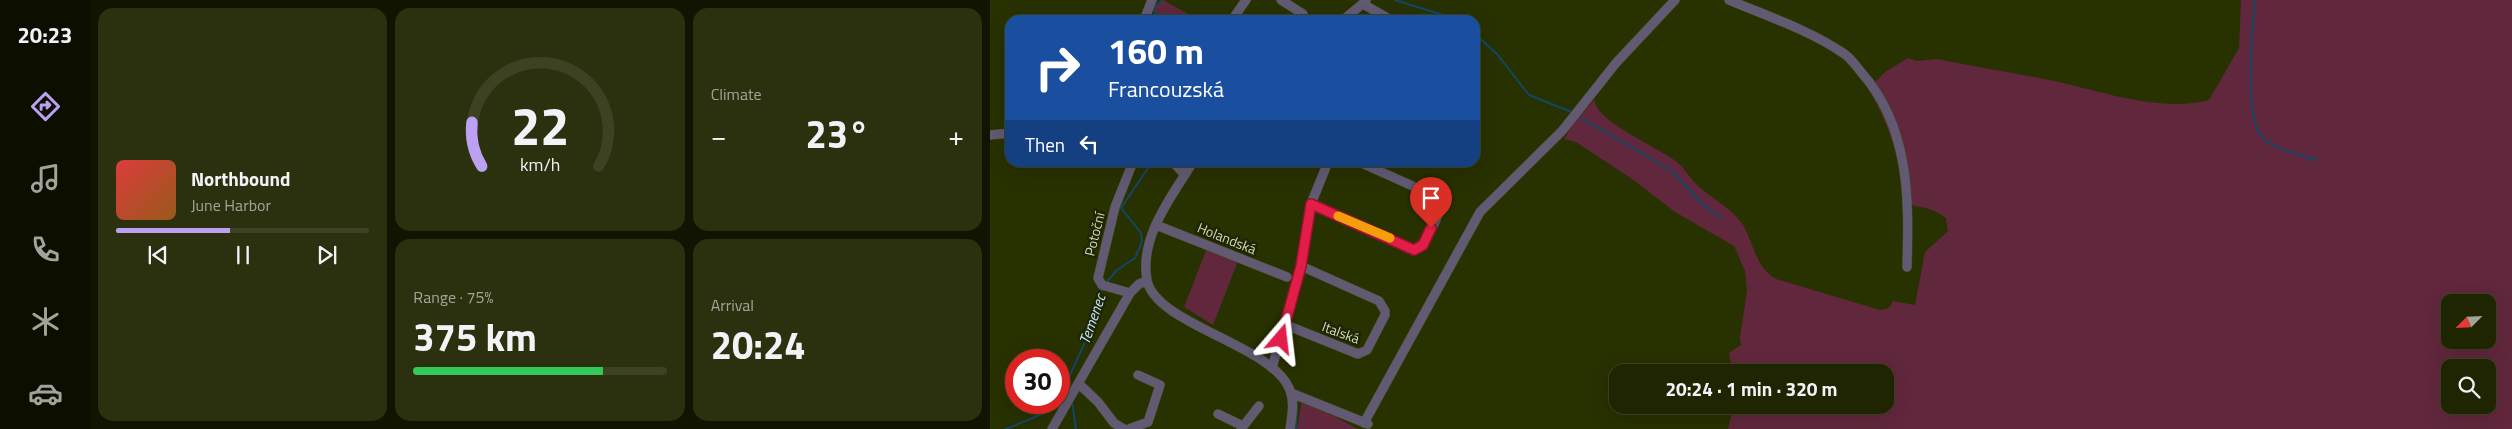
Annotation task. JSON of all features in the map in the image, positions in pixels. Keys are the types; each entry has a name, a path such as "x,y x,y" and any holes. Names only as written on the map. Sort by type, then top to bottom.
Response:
{"street":[{"path":"1146,15 1152,0"},
{"path":"1236,15 1246,0"},
{"path":"1281,0 1303,14"},
{"path":"1291,393 1366,424 1480,212 1560,133 1616,63 1674,0"},
{"path":"1729,0 1799,30 1845,54 1869,81 1890,114 1901,156 1909,204 1907,267"},
{"path":"1349,15 1365,2 1384,15"},
{"path":"990,135 1005,134"},
{"name":"Potoční","path":"1130,293 1104,286 1100,283 1098,275 1115,207 1132,167"},
{"path":"1178,167 1185,175"},
{"path":"1190,167 1156,225 1148,258 1147,281 1154,294 1165,304 1208,332 1246,350 1272,368 1285,382 1291,393 1290,429"},
{"path":"1272,368 1286,325 1301,266 1311,204 1326,167"},
{"path":"1311,204 1414,250 1419,248 1423,245 1440,211 1440,201 1435,196 1370,167"},
{"name":"Holandská","path":"1156,225 1288,277"},
{"name":"Italská","path":"1286,325 1358,354 1367,350 1385,315 1385,310 1379,301 1301,266"},
{"path":"1052,429 1130,293 1139,284 1147,281"},
{"path":"1129,429 1148,422 1160,385 1138,375"},
{"path":"1079,384 1098,402 1114,423 1124,429"},
{"path":"1218,414 1242,428 1258,406"}],"shaded area":[{"path":"1163,0 1190,15 1158,15 1154,9"},
{"path":"2241,0 2512,0 2512,429 1728,429 1732,414 1894,414 1894,364 1731,364 1729,353 1741,345 1740,338 1747,290 1745,271 1734,246 1675,212 1632,179 1576,142 1564,139 1575,121 1595,99 1597,107 1604,115 1615,124 1677,162 1697,185 1738,219 1747,232 1756,255 1769,274 1776,279 1880,310 1889,308 1893,301 1915,305 1925,252 1948,231 1946,218 1936,212 1926,208 1903,204 1900,174 1893,144 1876,102 1868,89 1885,72 1908,58 1917,61 1937,59 2054,81 2131,99 2171,104 2209,100 2239,48"},
{"path":"1207,248 1238,261 1213,325 1184,307"},
{"path":"1302,400 1308,402 1358,429 1297,429"}],"waterway":[{"name":"Temenec","path":"1156,15 1153,9 1162,0"},
{"path":"1395,0 1443,15"},
{"path":"2255,0 2251,48 2251,88 2252,106 2259,133 2270,144 2317,160"},
{"path":"1480,39 1497,54 1529,95 1574,113"},
{"path":"1578,116 1672,171 1699,201 1721,218"},
{"name":"Temenec","path":"1106,283 1117,270 1135,258 1142,242 1141,233 1121,208 1149,167"},
{"name":"Temenec","path":"1070,375 1086,340 1102,288"},
{"path":"1296,429 1297,399"},
{"name":"Temenec","path":"1072,402 1076,429"},
{"path":"1006,429 1042,414"}],"slow traffic":[{"path":"1338,216 1390,238"}],"route":[{"path":"1281,339 1301,266 1311,204 1414,250 1423,245 1431,228"}]}
